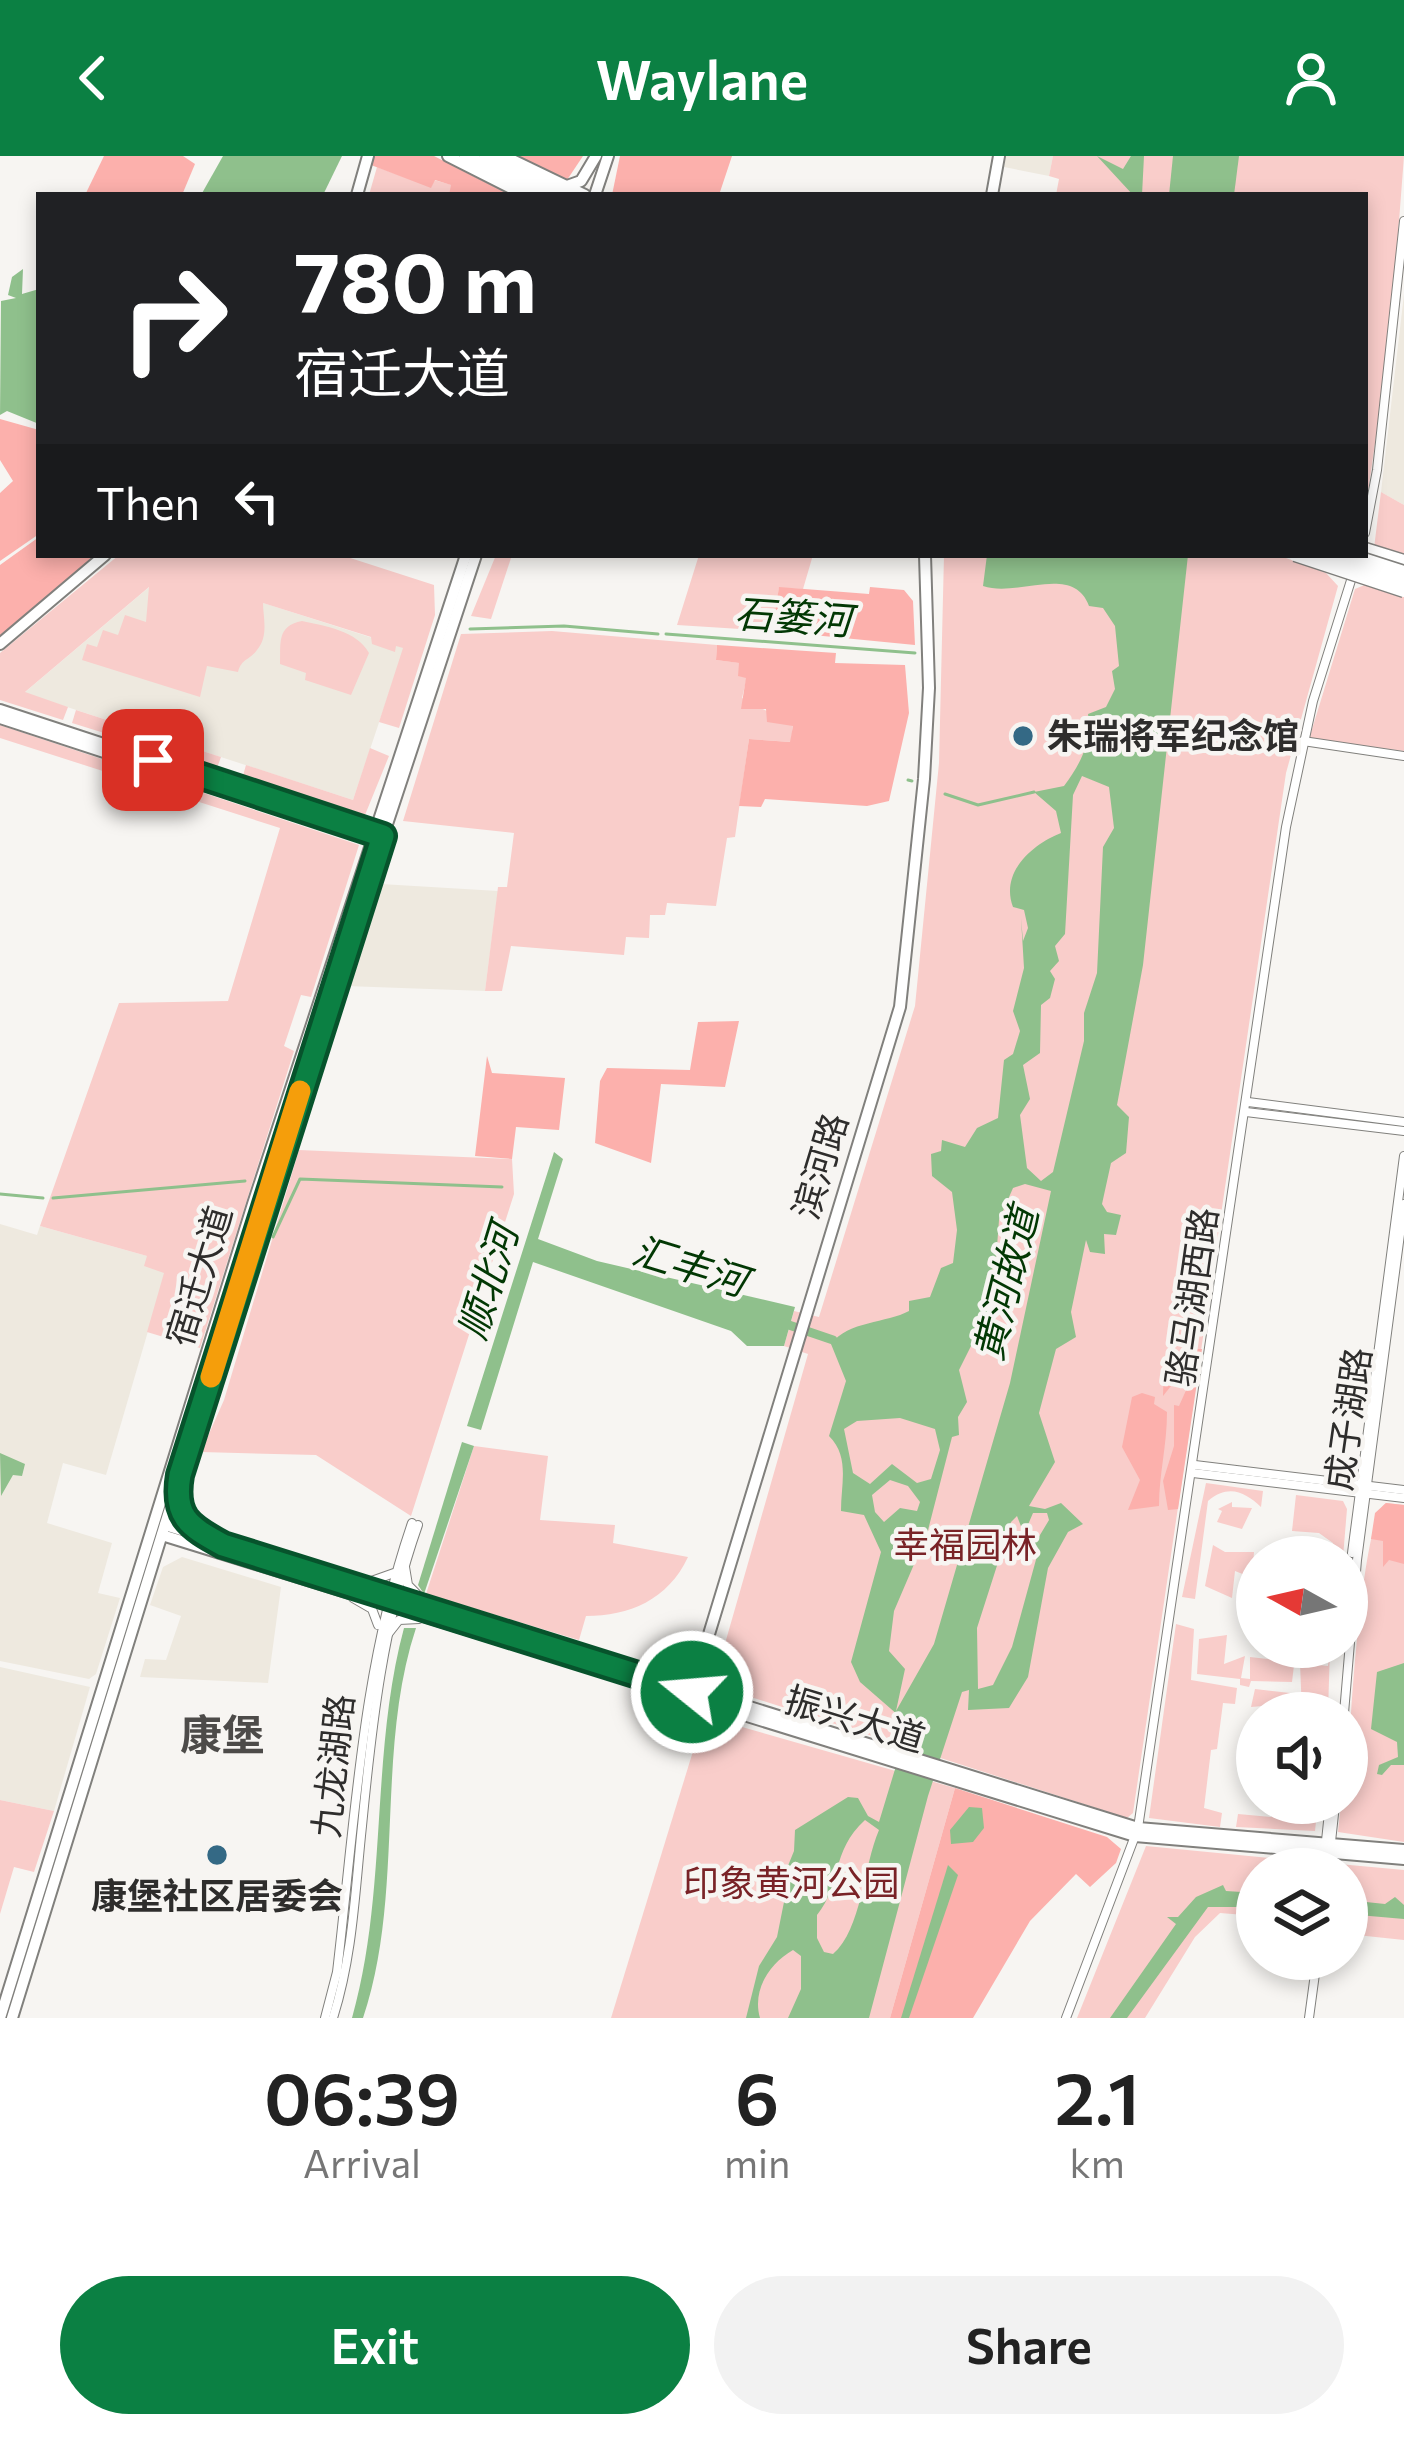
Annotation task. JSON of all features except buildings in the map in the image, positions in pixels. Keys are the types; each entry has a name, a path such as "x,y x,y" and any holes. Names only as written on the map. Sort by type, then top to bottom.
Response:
{"highway":[{"path":"475,160 564,190"},
{"path":"475,160 538,192"},
{"path":"1368,553 1404,559"},
{"path":"1368,556 1404,576"},
{"path":"1302,558 1404,594"},
{"path":"1335,558 1404,576"}],"main road":[{"path":"358,192 368,156"},
{"path":"448,156 475,160 521,192"},
{"path":"504,156 564,190 581,181 596,156"},
{"path":"585,192 596,156"},
{"path":"596,192 608,156"},
{"path":"604,192 608,156"},
{"path":"989,192 996,156"},
{"path":"0,644 101,558"},
{"name":"宿迁大道","path":"0,2018 465,558"},
{"name":"宿迁大道","path":"12,2018 376,837 475,558"},
{"name":"滨河路","path":"678,1736 900,1007 924,779 928,558"},
{"path":"1301,558 1404,594"},
{"path":"0,714 376,837"},
{"path":"180,1475 176,1502 183,1520 220,1549"},
{"name":"振兴大道","path":"163,1530 1136,1832 1328,1848"},
{"path":"146,1586 171,1547 220,1549"},
{"path":"629,1677 670,1678 688,1672 718,1603"},
{"path":"718,1603 707,1666 712,1685 726,1699 771,1720"},
{"path":"629,1677 667,1700 678,1736"},
{"path":"678,1736 691,1722 713,1714 771,1720"},
{"name":"振兴大道","path":"1368,1851 1404,1854"}],"street":[{"path":"1368,515 1404,221"},
{"name":"骆马湖西路","path":"1066,2018 1136,1832 1303,742 1358,558"},
{"path":"1303,742 1404,756"},
{"path":"1247,1107 1404,1122"},
{"path":"1247,1107 1404,1132"},
{"name":"成子湖路","path":"1358,1536 1404,1156"},
{"name":"成子湖路","path":"1343,1692 1363,1489 1404,1204"},
{"path":"1194,1469 1404,1494"},
{"name":"九龙湖路","path":"329,2018 347,1972 382,1636 395,1572 415,1524 389,1602"},
{"path":"404,1564 413,1592 433,1616"},
{"path":"347,1589 395,1572"},
{"path":"347,1589 372,1609 382,1636 399,1620 433,1616"},
{"path":"1328,1848 1331,1824"},
{"path":"1307,2018 1312,1980"}],"shaded area":[{"path":"104,156 183,156 195,164 183,192 86,192"},
{"path":"223,156 342,156 324,192 203,192"},
{"path":"371,156 434,156 504,192 450,192 451,185 435,180 431,188 371,165"},
{"path":"503,156 583,156 565,183"},
{"path":"620,156 732,156 720,192 613,192"},
{"path":"1006,156 1053,156 1049,176 1004,167"},
{"path":"1097,156 1123,169 1131,156 1144,156 1142,192 1130,192"},
{"path":"1173,156 1239,156 1234,192 1169,192"},
{"path":"23,269 22,294 36,290 36,423 7,411 0,415 1,301 16,298 8,295 12,277"},
{"path":"1404,294 1404,505 1381,492"},
{"path":"0,419 36,429 36,536 0,561 0,493 13,481 0,460"},
{"path":"36,539 36,558 98,558 0,640 0,565"},
{"path":"987,558 1188,558 1143,965 1117,1105 1129,1117 1126,1153 1111,1163 1102,1204 1107,1212 1121,1215 1116,1235 1104,1234 1105,1254 1090,1252 1086,1240 1071,1312 1076,1337 1056,1349 1039,1413 1055,1462 1029,1506 1045,1509 1061,1503 1083,1524 1068,1532 1048,1568 1028,1677 1009,1708 968,1710 969,1690 962,1692 928,1796 869,2018 788,2018 801,1989 801,1956 793,1950 764,1979 758,1998 760,2018 746,2018 759,1966 777,1937 786,1892 781,1883 794,1851 795,1830 848,1797 858,1798 868,1816 879,1822 906,1733 906,1722 860,1682 851,1662 881,1552 864,1515 841,1511 842,1462 829,1436 846,1381 831,1344 847,1331 909,1311 909,1301 930,1297 941,1268 953,1263 957,1230 952,1192 932,1176 931,1154 941,1151 942,1140 965,1147 977,1128 998,1118 1004,1060 1013,1054 1020,1031 1013,1011 1024,968 1021,918 1023,941 1028,928 1024,910 1013,907 1011,881 1032,851 1061,833 1056,811 1034,792 1064,786 1087,743 1088,714 1106,707 1115,689 1112,671 1119,666 1115,626 1103,608 1089,606 1071,586 983,586","holes":["1082,776 1109,787 1114,828 1103,847 1097,973 1084,1013 1084,1041 1053,1172 1041,1181 1027,1168 1020,1115 1030,1099 1023,1065 1040,1053 1041,1005 1050,998 1055,979 1050,971 1059,961 1055,946 1065,934 1073,795","1025,1184 1051,1191 1010,1383 934,1644 896,1711 905,1669 889,1651 894,1611 927,1534 952,1437 959,1435 958,1417 967,1402 959,1370 988,1312 985,1287 996,1260 999,1220 1013,1188","900,1418 935,1429 940,1450 931,1479 917,1483 892,1464 870,1484 853,1473 844,1429 857,1421","890,1480 908,1486 920,1502 917,1511 900,1508 884,1522 875,1512 872,1495","1033,1513 1047,1513 1049,1520 1037,1540 1020,1537 1037,1556 1012,1647 993,1685 978,1689 977,1628 1011,1522 1017,1516 1024,1534","865,1820 879,1830 856,1914 833,1954 824,1952 817,1938 817,1915 854,1832"]},
{"path":"167,572 404,648 353,800 24,693"},
{"path":"779,587 869,594 870,587 904,590 913,601 915,645 772,631"},
{"path":"717,645 836,653 835,663 905,665 909,713 889,801 867,806 765,799 761,807 739,806 749,739 790,742 793,726 767,722 766,709 741,709 746,678 738,676 739,663 716,660"},
{"path":"381,884 498,891 485,991 346,986"},
{"path":"739,1021 725,1087 661,1084 651,1163 595,1143 600,1081 607,1068 690,1070 698,1022"},
{"path":"487,1056 492,1073 565,1078 559,1130 516,1127 512,1159 475,1156"},
{"path":"554,1152 563,1159 538,1239 597,1261 795,1307 784,1346 747,1346 731,1331 533,1262 481,1430 467,1426"},
{"path":"0,1224 37,1235 40,1226 147,1256 165,1273 106,1475 63,1463 47,1523 112,1543 98,1593 120,1598 96,1674 89,1679 0,1661"},
{"path":"1186,1349 1202,1349 1178,1509 1168,1510 1163,1481 1174,1446 1174,1405 1179,1406 1192,1377"},
{"path":"1174,1354 1179,1376 1163,1396 1164,1362"},
{"path":"1142,1393 1155,1397 1154,1404 1167,1412 1159,1506 1128,1510 1140,1480 1122,1447 1132,1397"},
{"path":"462,1442 474,1446 424,1594 418,1585"},
{"path":"0,1453 25,1464 22,1476 13,1475 1,1496"},
{"path":"1386,1503 1404,1505 1404,1564 1389,1560 1383,1567 1383,1541 1371,1539 1375,1513"},
{"path":"182,1557 281,1587 268,1683 140,1677 145,1659 166,1660 181,1616 150,1605 163,1567"},
{"path":"404,1628 416,1628 396,1724 383,1922 363,2018 352,2018 371,1922 387,1724"},
{"path":"1404,1663 1404,1765 1391,1765 1377,1774 1379,1765 1398,1757 1397,1742 1371,1729 1377,1672"},
{"path":"0,1667 90,1687 54,1811 0,1800"},
{"path":"955,1788 1107,1837 1121,1849 1116,1863 1090,1887 1076,1874 1030,1921 973,2018 890,2018"},
{"path":"969,1807 982,1808 984,1828 973,1842 951,1844 950,1830"},
{"path":"948,1865 958,1875 909,2018 901,2018"},
{"path":"1223,1885 1226,1891 1236,1892 1236,1907 1208,1907 1127,2018 1110,2018 1176,1924 1167,1917 1178,1917 1196,1897"},
{"path":"1395,1897 1404,1905 1404,1919 1368,1916 1368,1902 1385,1904"}],"green space":[{"path":"1053,156 1404,156 1390,339 1368,492 1368,192 1057,192 1059,179 1049,176"},
{"path":"377,167 431,187 434,180 452,185 450,192 370,192"},
{"path":"1381,492 1404,505 1404,561 1374,548"},
{"path":"115,558 350,558 434,585 435,615 399,728 379,722 403,648 396,646 395,652 372,644 371,637 263,603 261,645 238,672 207,666 200,697 82,660 87,644 97,647 103,630 118,635 125,615 146,622 149,587 25,692 68,707 63,720 0,700 0,653"},
{"path":"495,558 511,558 491,619 471,616"},
{"path":"698,558 812,558 803,589 779,588 772,631 677,625"},
{"name":"幸福园林","path":"944,558 1286,558 1326,573 1338,586 1286,773 1133,1813 1127,1818 729,1690 718,1668 808,1354 784,1346 794,1311 819,1317 915,1006 939,763"},
{"path":"1374,581 1404,590 1404,751 1309,739 1355,589"},
{"path":"302,621 349,635 369,653 351,695 305,680 306,673 280,664 284,632"},
{"path":"552,631 717,645 716,660 740,663 747,677 742,698 793,725 791,742 749,739 735,837 727,838 716,906 667,903 665,915 650,915 649,938 626,937 624,955 511,946 502,991 485,991 498,887 507,887 514,833 403,821 461,634"},
{"path":"76,710 221,757 217,768 72,723"},
{"path":"0,725 359,845 311,997 301,995 284,1046 294,1051 200,1348 147,1332 164,1273 144,1266 147,1256 40,1226 119,1003 228,1001 280,828 0,738"},
{"path":"370,748 389,756 365,815 242,779 246,765 353,800"},
{"path":"299,1150 512,1159 514,1194 411,1516 316,1455 201,1452 224,1400"},
{"path":"474,1446 548,1456 540,1520 615,1525 613,1543 688,1557 680,1572 646,1603 617,1613 586,1616 579,1640 426,1594"},
{"path":"1206,1483 1263,1491 1261,1507 1237,1492 1223,1492 1208,1501 1195,1599 1182,1597"},
{"path":"1296,1495 1343,1501 1347,1509 1345,1536 1292,1531"},
{"path":"1232,1502 1232,1507 1252,1508 1242,1529 1217,1522 1222,1511 1218,1509"},
{"path":"1386,1503 1404,1505 1404,1842 1338,1832 1339,1824 1368,1824 1368,1692 1352,1692 1355,1668 1368,1668 1368,1556 1377,1518"},
{"path":"1213,1545 1236,1552 1232,1598 1205,1586"},
{"path":"1176,1624 1194,1629 1191,1680 1237,1688 1235,1704 1223,1703 1204,1808 1222,1813 1220,1827 1149,1818"},
{"path":"1227,1635 1224,1664 1236,1659 1236,1668 1243,1668 1241,1678 1250,1679 1250,1668 1294,1668 1292,1682 1251,1681 1249,1687 1240,1685 1240,1679 1197,1674 1199,1639"},
{"path":"1300,1668 1329,1668 1329,1692 1301,1692"},
{"name":"印象黄河公园","path":"721,1721 955,1788 890,2018 611,2018 698,1735 705,1723"},
{"path":"0,1800 54,1811 34,1872 14,1867 0,1914"},
{"path":"1236,1824 1316,1824 1315,1831"},
{"path":"1146,1846 1236,1855 1236,1914 1220,1913 1195,1937 1145,2018 1077,2018"},
{"path":"1368,1867 1404,1870 1404,1940 1368,1936"}],"waterway":[{"name":"石篓河","path":"470,629 564,626 658,634"},
{"name":"石篓河","path":"666,634 915,653"},
{"path":"908,780 912,781"},
{"path":"945,794 978,805 1034,792"},
{"path":"273,1237 300,1179 502,1187"},
{"path":"53,1198 245,1181"},
{"path":"0,1194 43,1198"},
{"name":"汇丰河","path":"783,1323 833,1340"}],"slow traffic":[{"path":"211,1377 300,1091"}],"place":[{"name":"朱瑞将军纪念馆","path":"1023,736"},
{"name":"康堡社区居委会","path":"217,1855"}],"district":[{"name":"康堡","path":"222,1735"}],"route":[{"path":"153,760 383,836 180,1475 178,1512 190,1527 223,1545 692,1692"}],"water label":[{"name":"顺北河","path":"488,1282"},
{"name":"黄河故道","path":"1006,1284"}]}
